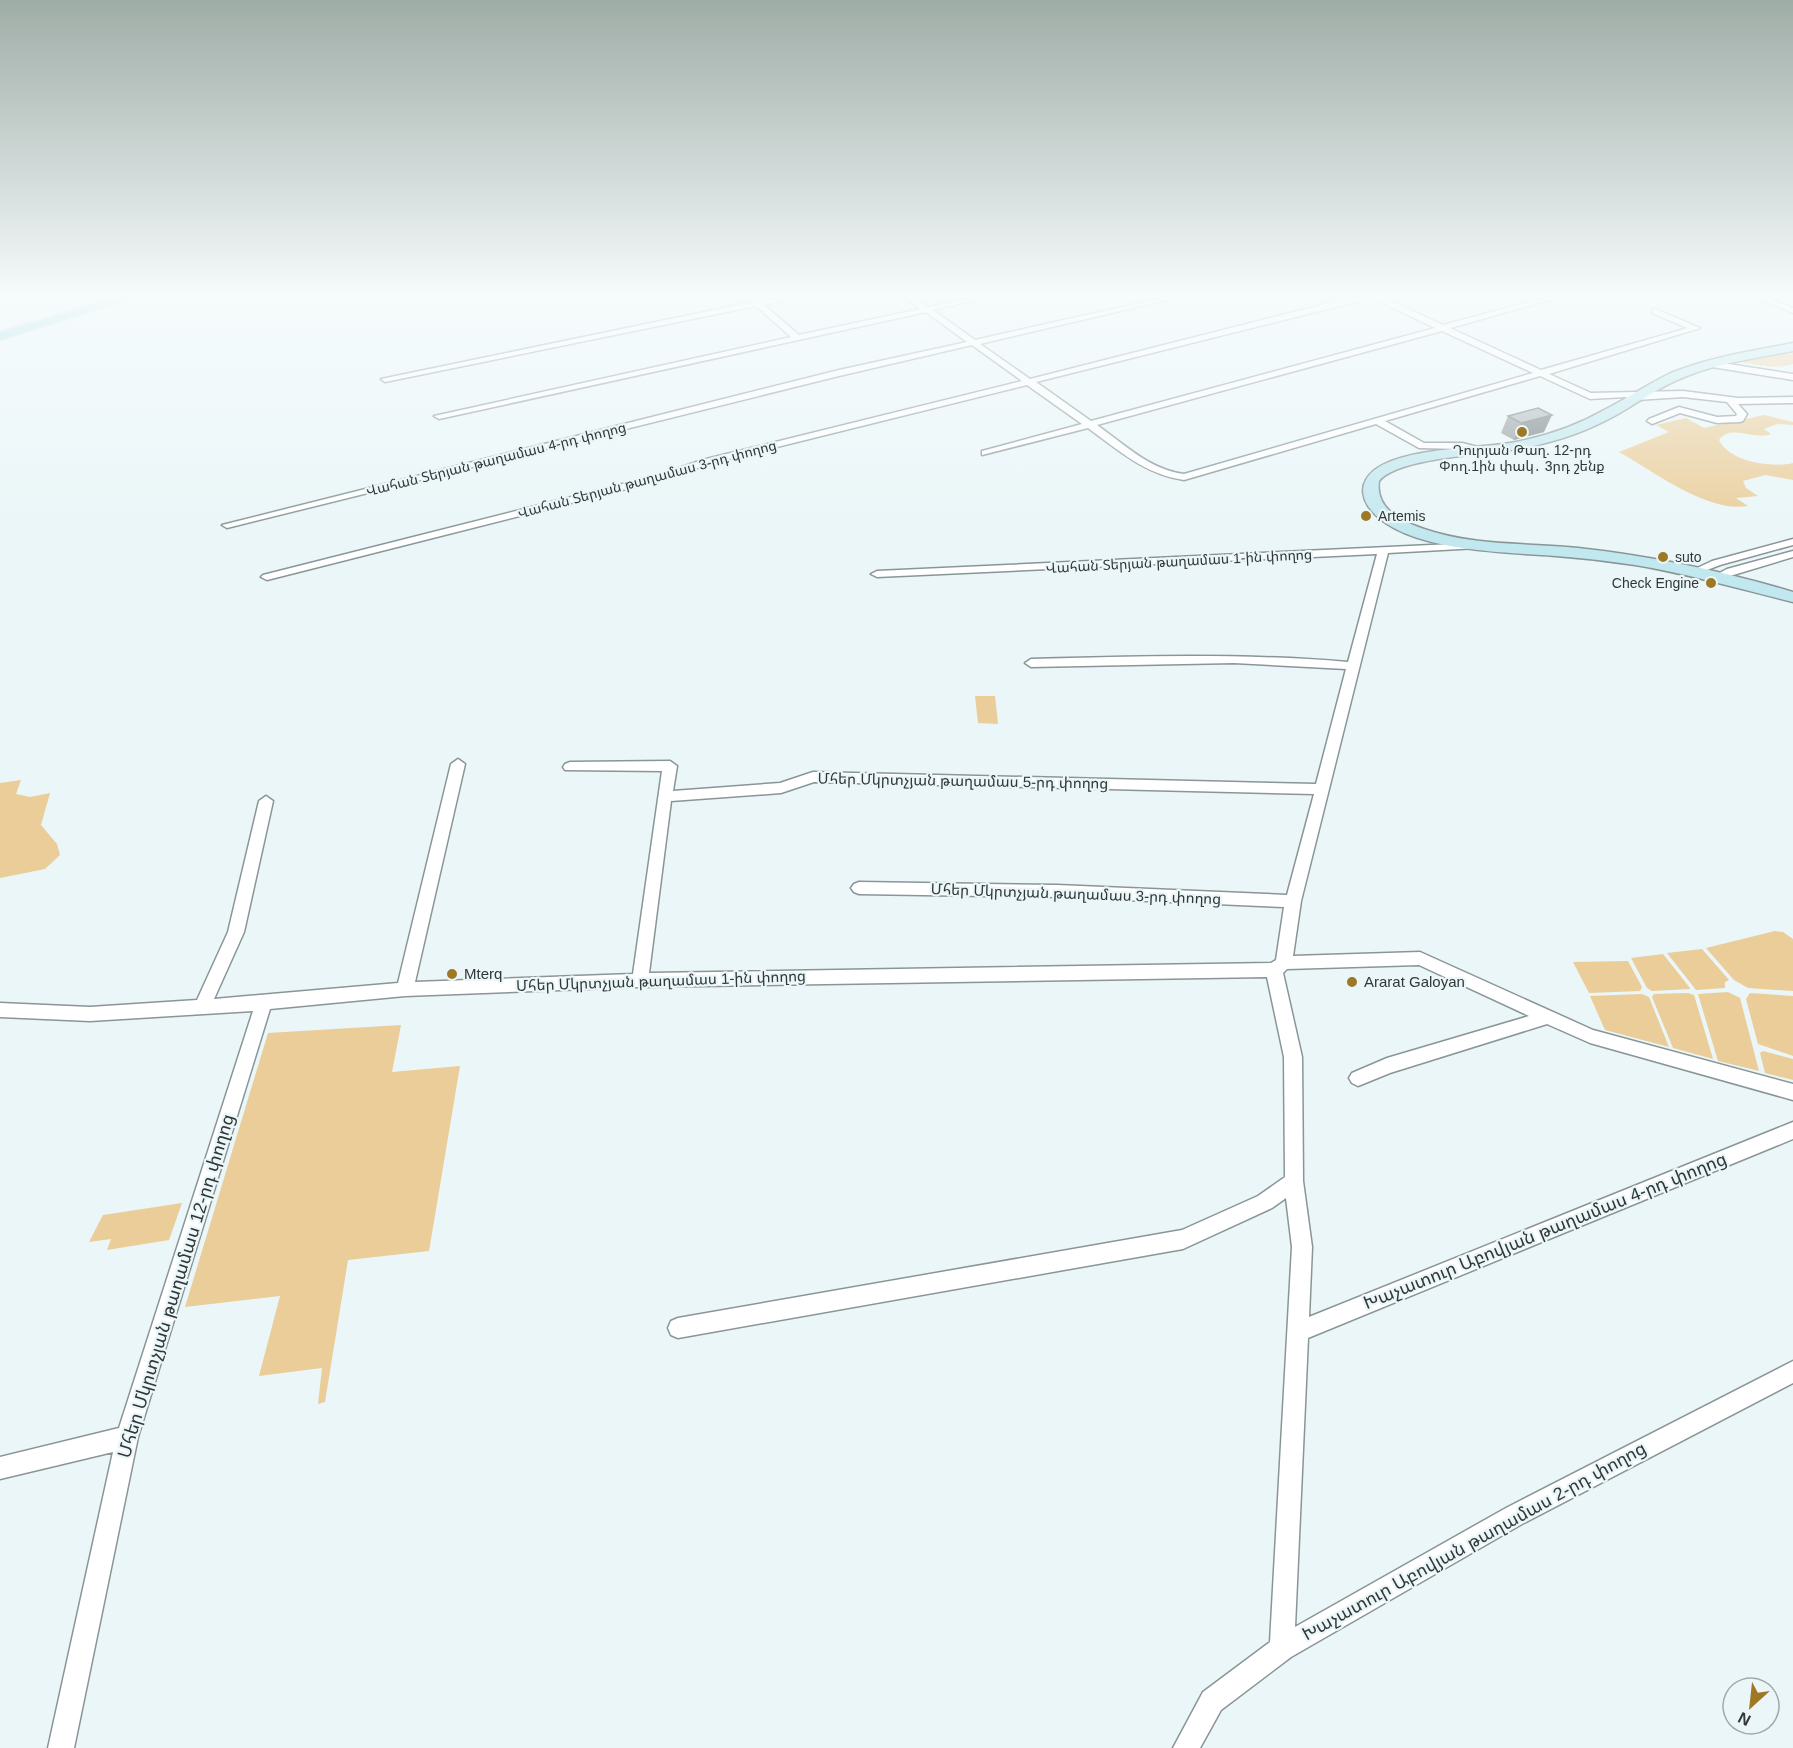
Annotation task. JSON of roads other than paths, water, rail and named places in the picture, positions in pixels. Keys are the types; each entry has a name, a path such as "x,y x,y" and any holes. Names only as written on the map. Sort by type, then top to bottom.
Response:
{"main road":[{"path":"1678,376 1601,418 1557,438 1533,444 1416,459 1395,464 1381,470 1372,478 1369,485 1373,502 1395,522 1428,535 1480,545 1577,553 1697,571 1793,597"}],"street":[{"path":"385,379 402,376"},
{"path":"439,416 622,376"},
{"name":"Վահան Տերյան թաղամաս 4-րդ փողոց","path":"227,525 829,376"},
{"path":"1022,376 1152,469 1167,475 1184,477 1532,376"},
{"name":"Վահան Տերյան թաղամաս 3-րդ փողոց","path":"267,577 666,476 705,462 1046,376"},
{"path":"985,453 1267,376"},
{"path":"1546,376 1590,396 1683,394 1731,401 1793,400"},
{"path":"1652,421 1674,411 1686,411 1712,419 1730,421 1740,419 1743,414 1731,401"},
{"path":"1686,411 1696,404 1706,403 1739,410"},
{"path":"1378,422 1422,446 1462,446 1484,451"},
{"path":"1697,571 1716,563 1793,542"},
{"name":"Վահան Տերյան թաղամաս 1-ին փողոց","path":"878,574 1480,545"},
{"path":"1282,1648 1302,1247 1294,1181 1293,1058 1279,966 1321,789 1355,666 1383,551"},
{"path":"1720,576 1731,570 1793,554"},
{"path":"1031,663 1227,658 1288,659 1355,666"},
{"path":"405,989 458,764"},
{"path":"570,766 670,766 640,980"},
{"name":"Մհեր Մկրտչյան թաղամաս 5-րդ փողոց","path":"665,796 781,788 813,777 1321,789"},
{"path":"202,1007 236,932 266,801"},
{"name":"Մհեր Մկրտչյան թաղամաս 3-րդ փողոց","path":"859,888 1057,891 1293,901"},
{"name":"Մհեր Մկրտչյան թաղամաս 1-ին փողոց","path":"0,1010 90,1014 264,1003 405,989 640,980 1279,966 1420,958 1590,1036 1793,1092"},
{"name":"Մհեր Մկրտչյան թաղամաս 12-րդ փողոց","path":"61,1748 127,1437 264,1003"},
{"path":"1358,1078 1387,1066 1548,1017"},
{"name":"Խաչատուր Աբովյան թաղամաս 4-րդ փողոց","path":"1298,1332 1793,1130"},
{"path":"678,1328 1183,1239 1265,1202 1294,1181"},
{"name":"Խաչատուր Աբովյան թաղամաս 2-րդ փողոց","path":"1186,1748 1212,1701 1282,1648 1514,1516 1793,1372"},
{"path":"0,1468 127,1437"}],"place":[{"name":"Դուրյան Թաղ. 12-րդ Փող.1ին փակ․ 3րդ շենք","path":"1522,432"},
{"name":"Artemis","path":"1366,516"},
{"name":"suto","path":"1663,557"},
{"name":"Check Engine","path":"1711,583"},
{"name":"Mterq","path":"452,974"},
{"name":"Ararat Galoyan","path":"1352,982"}]}
